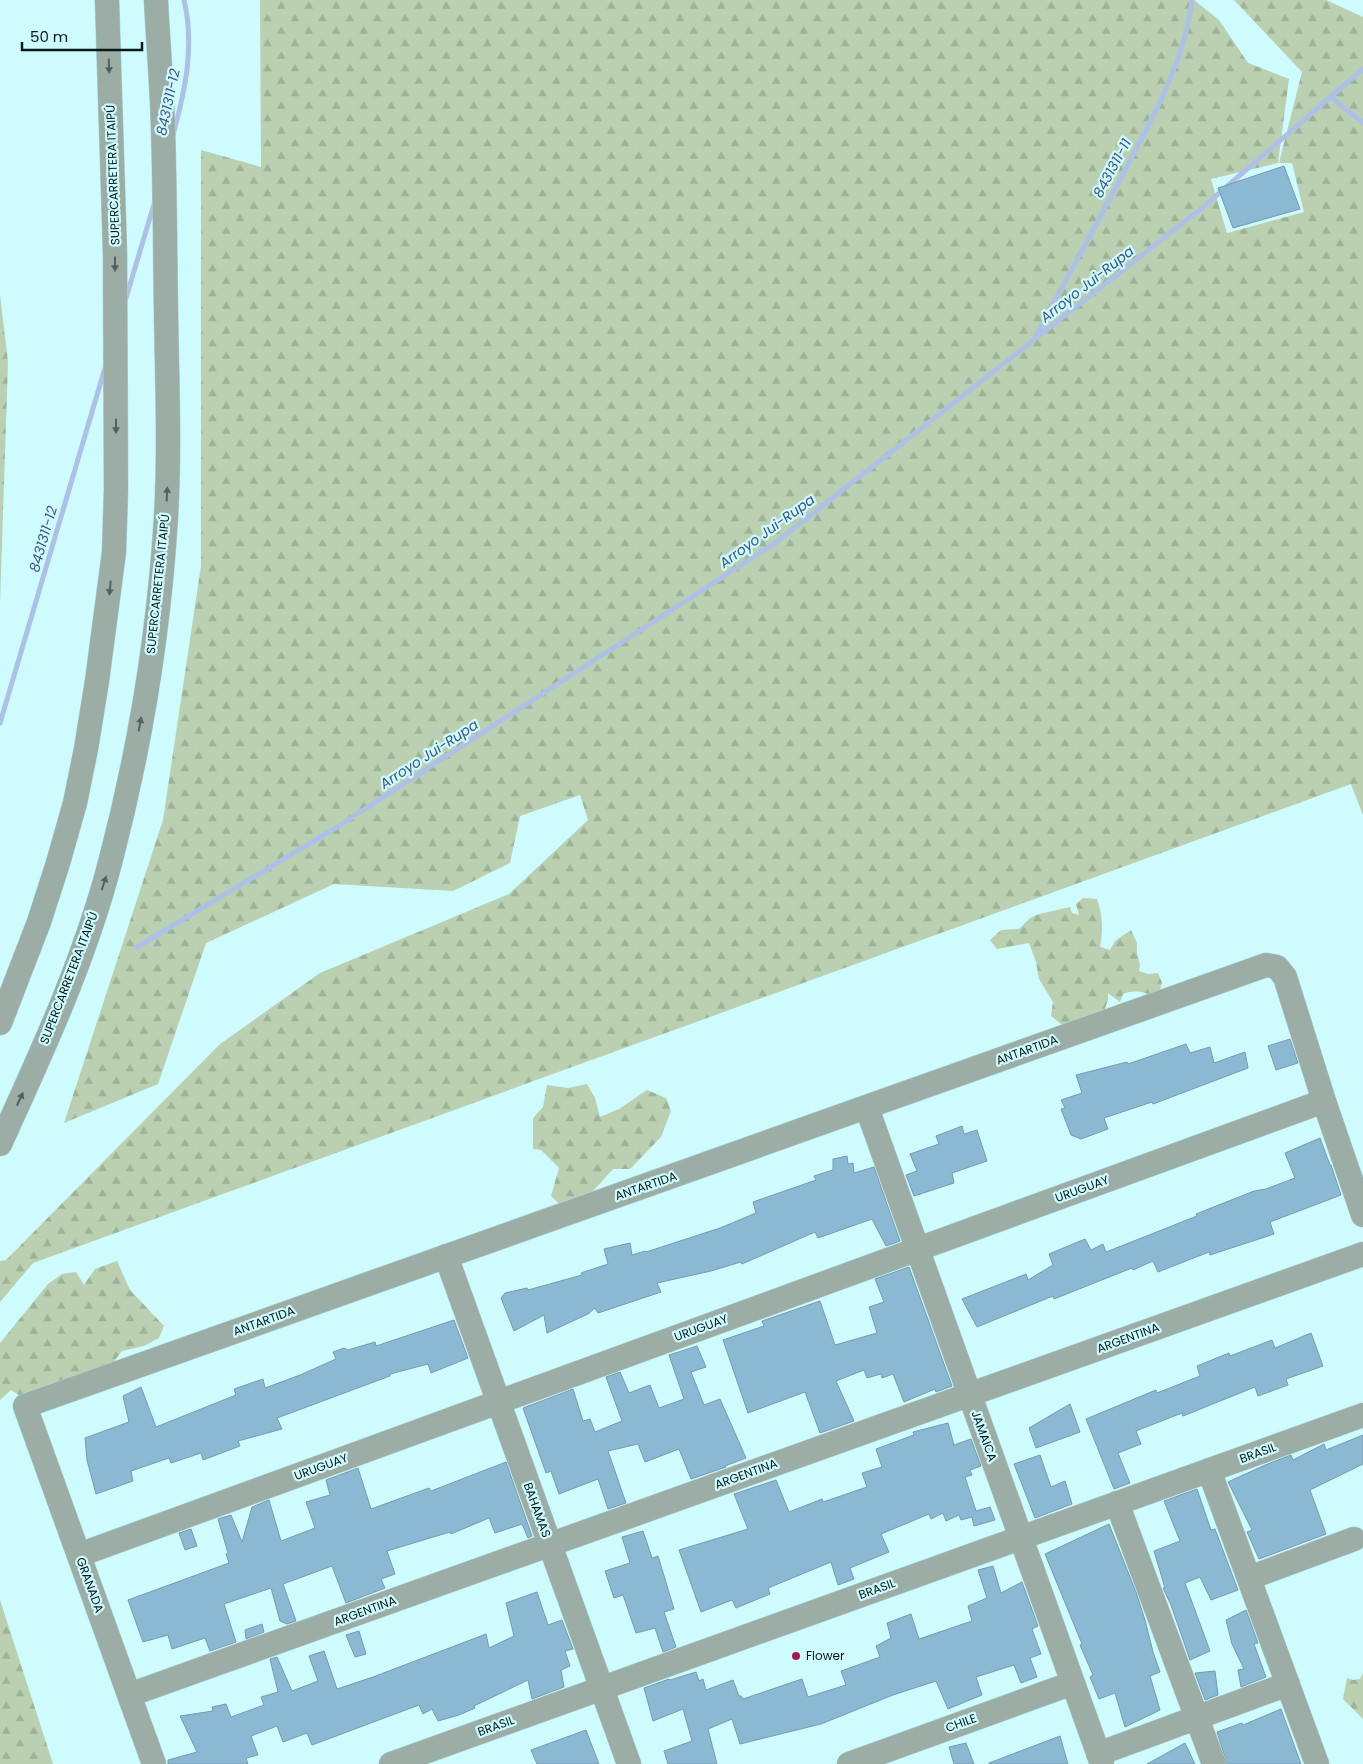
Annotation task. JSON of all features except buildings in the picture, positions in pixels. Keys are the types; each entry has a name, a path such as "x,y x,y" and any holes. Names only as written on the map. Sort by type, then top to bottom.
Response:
{"street":[{"name":"SUPERCARRETERA ITAIPÚ","path":"0,1024 42,914 74,803 96,691 114,552 116,489 115,253 107,0"},
{"name":"SUPERCARRETERA ITAIPÚ","path":"0,1144 62,1000 89,929 110,862 131,774 153,644 166,520 168,457 163,128 156,0"},
{"name":"ANTARTIDA","path":"25,1406 1266,965 1278,967 1285,977 1324,1102"},
{"path":"1324,1102 1363,1215"},
{"name":"URUGUAY","path":"79,1555 1324,1102"},
{"name":"JAMAICA","path":"867,1108 1100,1759"},
{"path":"0,1114 2,1126 0,1136"},
{"name":"ARGENTINA","path":"130,1695 1363,1254"},
{"name":"BAHAMAS","path":"446,1256 629,1764"},
{"name":"GRANADA","path":"25,1406 154,1764"},
{"name":"BRASIL","path":"391,1764 1363,1415"},
{"path":"1209,1470 1317,1764"},
{"path":"1117,1503 1214,1764"},
{"path":"1249,1578 1354,1540"},
{"name":"CHILE","path":"849,1764 1073,1683"},
{"path":"1100,1759 1196,1718 1288,1684"}],"green space":[{"path":"260,0 1194,0 1219,20 1248,63 1289,79 1278,163 1211,179 1227,233 1304,212 1292,163 1279,163 1302,72 1234,0 1326,0 1363,17 1363,815 1351,784 33,1263 0,1302 0,1261 6,1260 220,1044 320,973 509,894 588,820 580,795 520,816 510,863 453,891 334,884 206,943 158,1084 64,1123 163,820 201,566 201,150 261,167"},
{"path":"0,295 8,362 0,604"},
{"path":"1083,898 1097,899 1102,923 1100,947 1110,950 1115,941 1131,930 1137,943 1139,971 1148,974 1158,973 1162,983 1159,994 1153,997 1142,992 1131,992 1123,994 1120,1002 1108,993 1108,1000 1103,1014 1066,1028 1051,1016 1053,1002 1039,979 1036,962 1029,943 997,949 990,940 1001,930 1019,929 1030,918 1039,914 1070,907 1072,913 1079,915 1076,904"},
{"path":"587,1084 595,1098 600,1117 619,1109 647,1090 666,1098 671,1111 661,1137 630,1169 613,1169 582,1203 567,1211 551,1196 559,1168 541,1150 533,1149 533,1118 543,1107 547,1085 568,1088"},
{"path":"117,1261 130,1290 164,1326 159,1338 144,1346 122,1351 109,1368 67,1388 49,1384 45,1391 25,1399 11,1390 0,1400 0,1343 48,1284 62,1274 76,1272 84,1285 95,1269"},
{"path":"0,1600 53,1764 0,1764"},
{"path":"1363,1673 1363,1719 1343,1699 1347,1678 1353,1680 1360,1679"}],"waterway":[{"name":"8431311-12","path":"173,135 185,85 189,51 189,34 184,0"},
{"name":"8431311-11","path":"1035,338 1165,91 1182,47 1192,0"},
{"name":"Arroyo Jui-Rupa","path":"137,947 337,827 775,543 1202,208 1363,69"},
{"path":"1331,97 1363,123"},
{"name":"8431311-12","path":"126,298 155,201"},
{"name":"8431311-12","path":"0,723 105,368"}],"place":[{"name":"Flower","path":"796,1656"}]}
